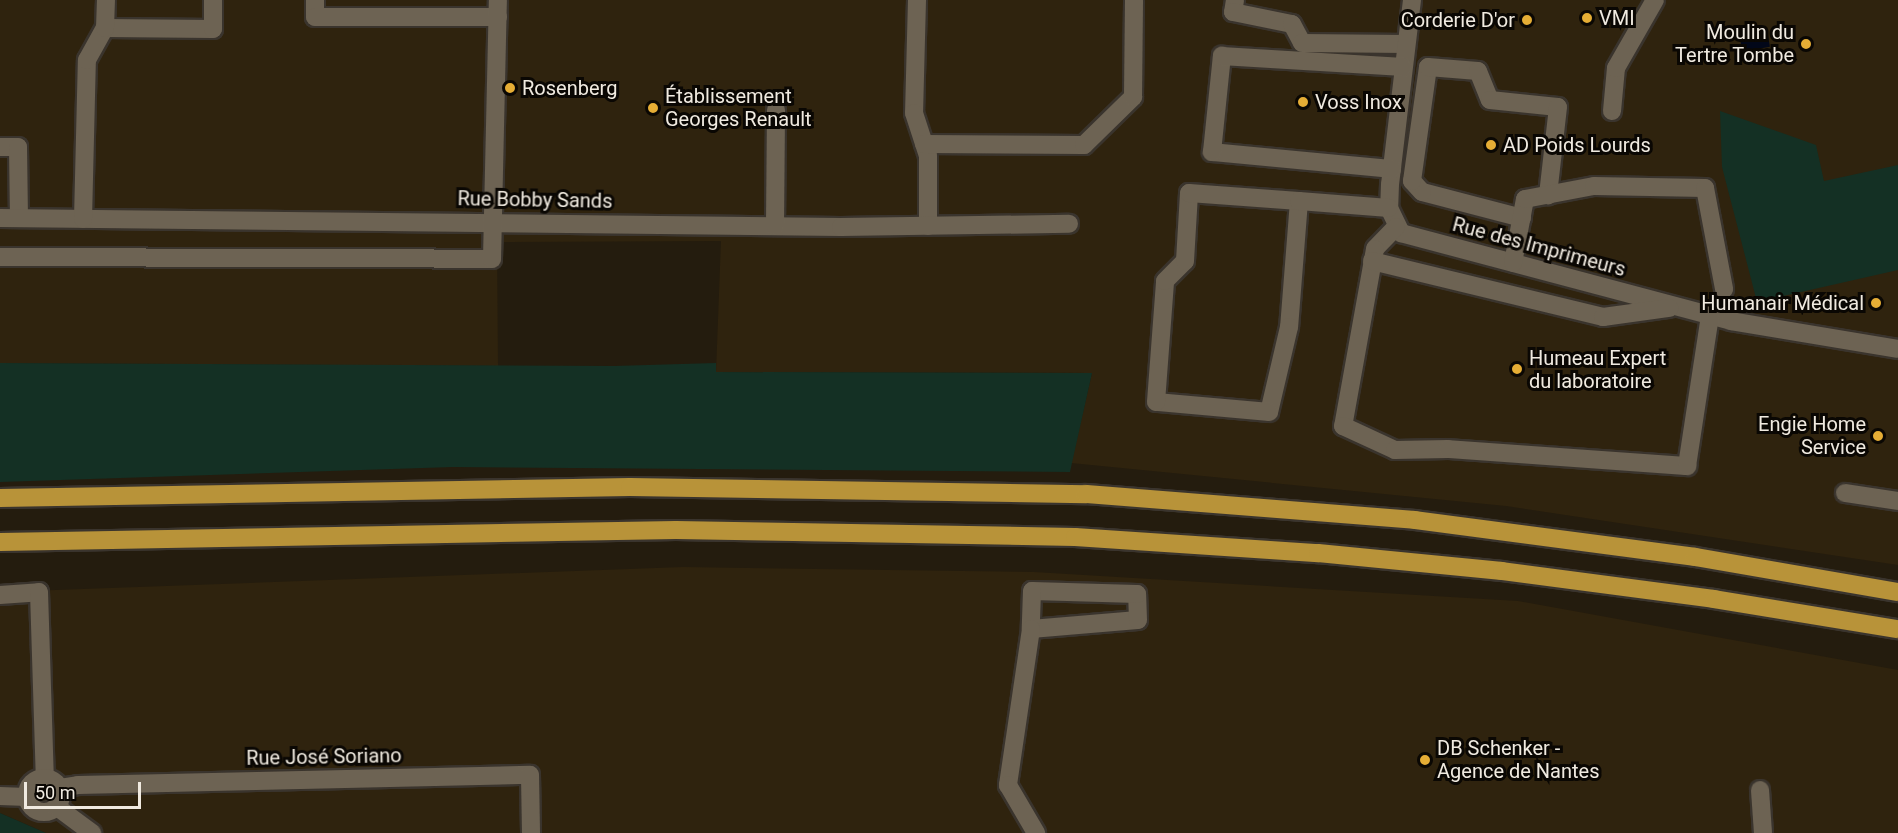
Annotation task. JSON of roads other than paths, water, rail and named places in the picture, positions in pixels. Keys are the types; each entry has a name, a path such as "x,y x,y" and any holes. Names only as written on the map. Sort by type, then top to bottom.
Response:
{"highway":[{"path":"0,498 652,487 1086,494 1236,503 1448,524 1695,557 1898,592"},
{"path":"0,542 676,530 1075,537 1318,553 1502,571 1714,599 1898,629"}],"street":[{"path":"83,219 87,60 105,28 106,0"},
{"path":"105,28 213,29 213,0"},
{"path":"917,0 914,113 928,156 928,226"},
{"path":"924,144 1084,144 1133,97 1134,0"},
{"path":"1235,0 1233,12 1292,24 1302,43 1406,44"},
{"path":"1412,0 1389,208 1396,227 1375,249 1343,426 1395,450 1448,449 1687,466 1710,315"},
{"path":"1612,111 1616,68 1655,0"},
{"path":"0,257 492,260 495,221 498,8 315,8"},
{"path":"1392,169 1212,152 1222,56 1403,68"},
{"path":"1522,218 1422,192 1412,181 1428,67 1478,71 1490,100 1558,107 1548,195"},
{"path":"775,226 776,110"},
{"path":"0,147 18,147 19,218"},
{"path":"1513,263 1525,199 1594,186 1705,188 1724,289"},
{"path":"1299,201 1289,327 1269,412 1156,402 1165,281 1185,261 1189,193 1299,201 1389,208"},
{"name":"Rue Bobby Sands","path":"0,218 495,221 775,226 1069,225"},
{"name":"Rue des Imprimeurs","path":"1396,227 1412,237 1710,315 1898,349"},
{"path":"1372,261 1603,317 1679,307"},
{"path":"1845,493 1898,501"},
{"path":"1031,629 1138,620 1137,594 1032,591 1031,629 1008,785 1036,833"},
{"path":"0,596 39,592 53,783 57,807 92,833"},
{"name":"Rue José Soriano","path":"53,783 530,775 531,833"},
{"path":"53,783 30,786 27,797 32,808 42,813 57,807"},
{"path":"1760,790 1763,833"},
{"path":"0,796 27,797"}],"water":[{"path":"1768,36 1770,47 1742,52 1740,41"}],"place":[{"name":"VMI","path":"1587,18"},
{"name":"Corderie D'or","path":"1527,20"},
{"name":"Moulin du Tertre Tombe","path":"1806,44"},
{"name":"Rosenberg","path":"510,88"},
{"name":"Voss Inox","path":"1303,102"},
{"name":"Établissement Georges Renault","path":"653,108"},
{"name":"AD Poids Lourds","path":"1491,145"},
{"name":"Humanair Médical","path":"1876,303"},
{"name":"Humeau Expert du laboratoire","path":"1517,369"},
{"name":"Engie Home Service","path":"1878,436"},
{"name":"DB Schenker - Agence de Nantes","path":"1425,760"}]}
